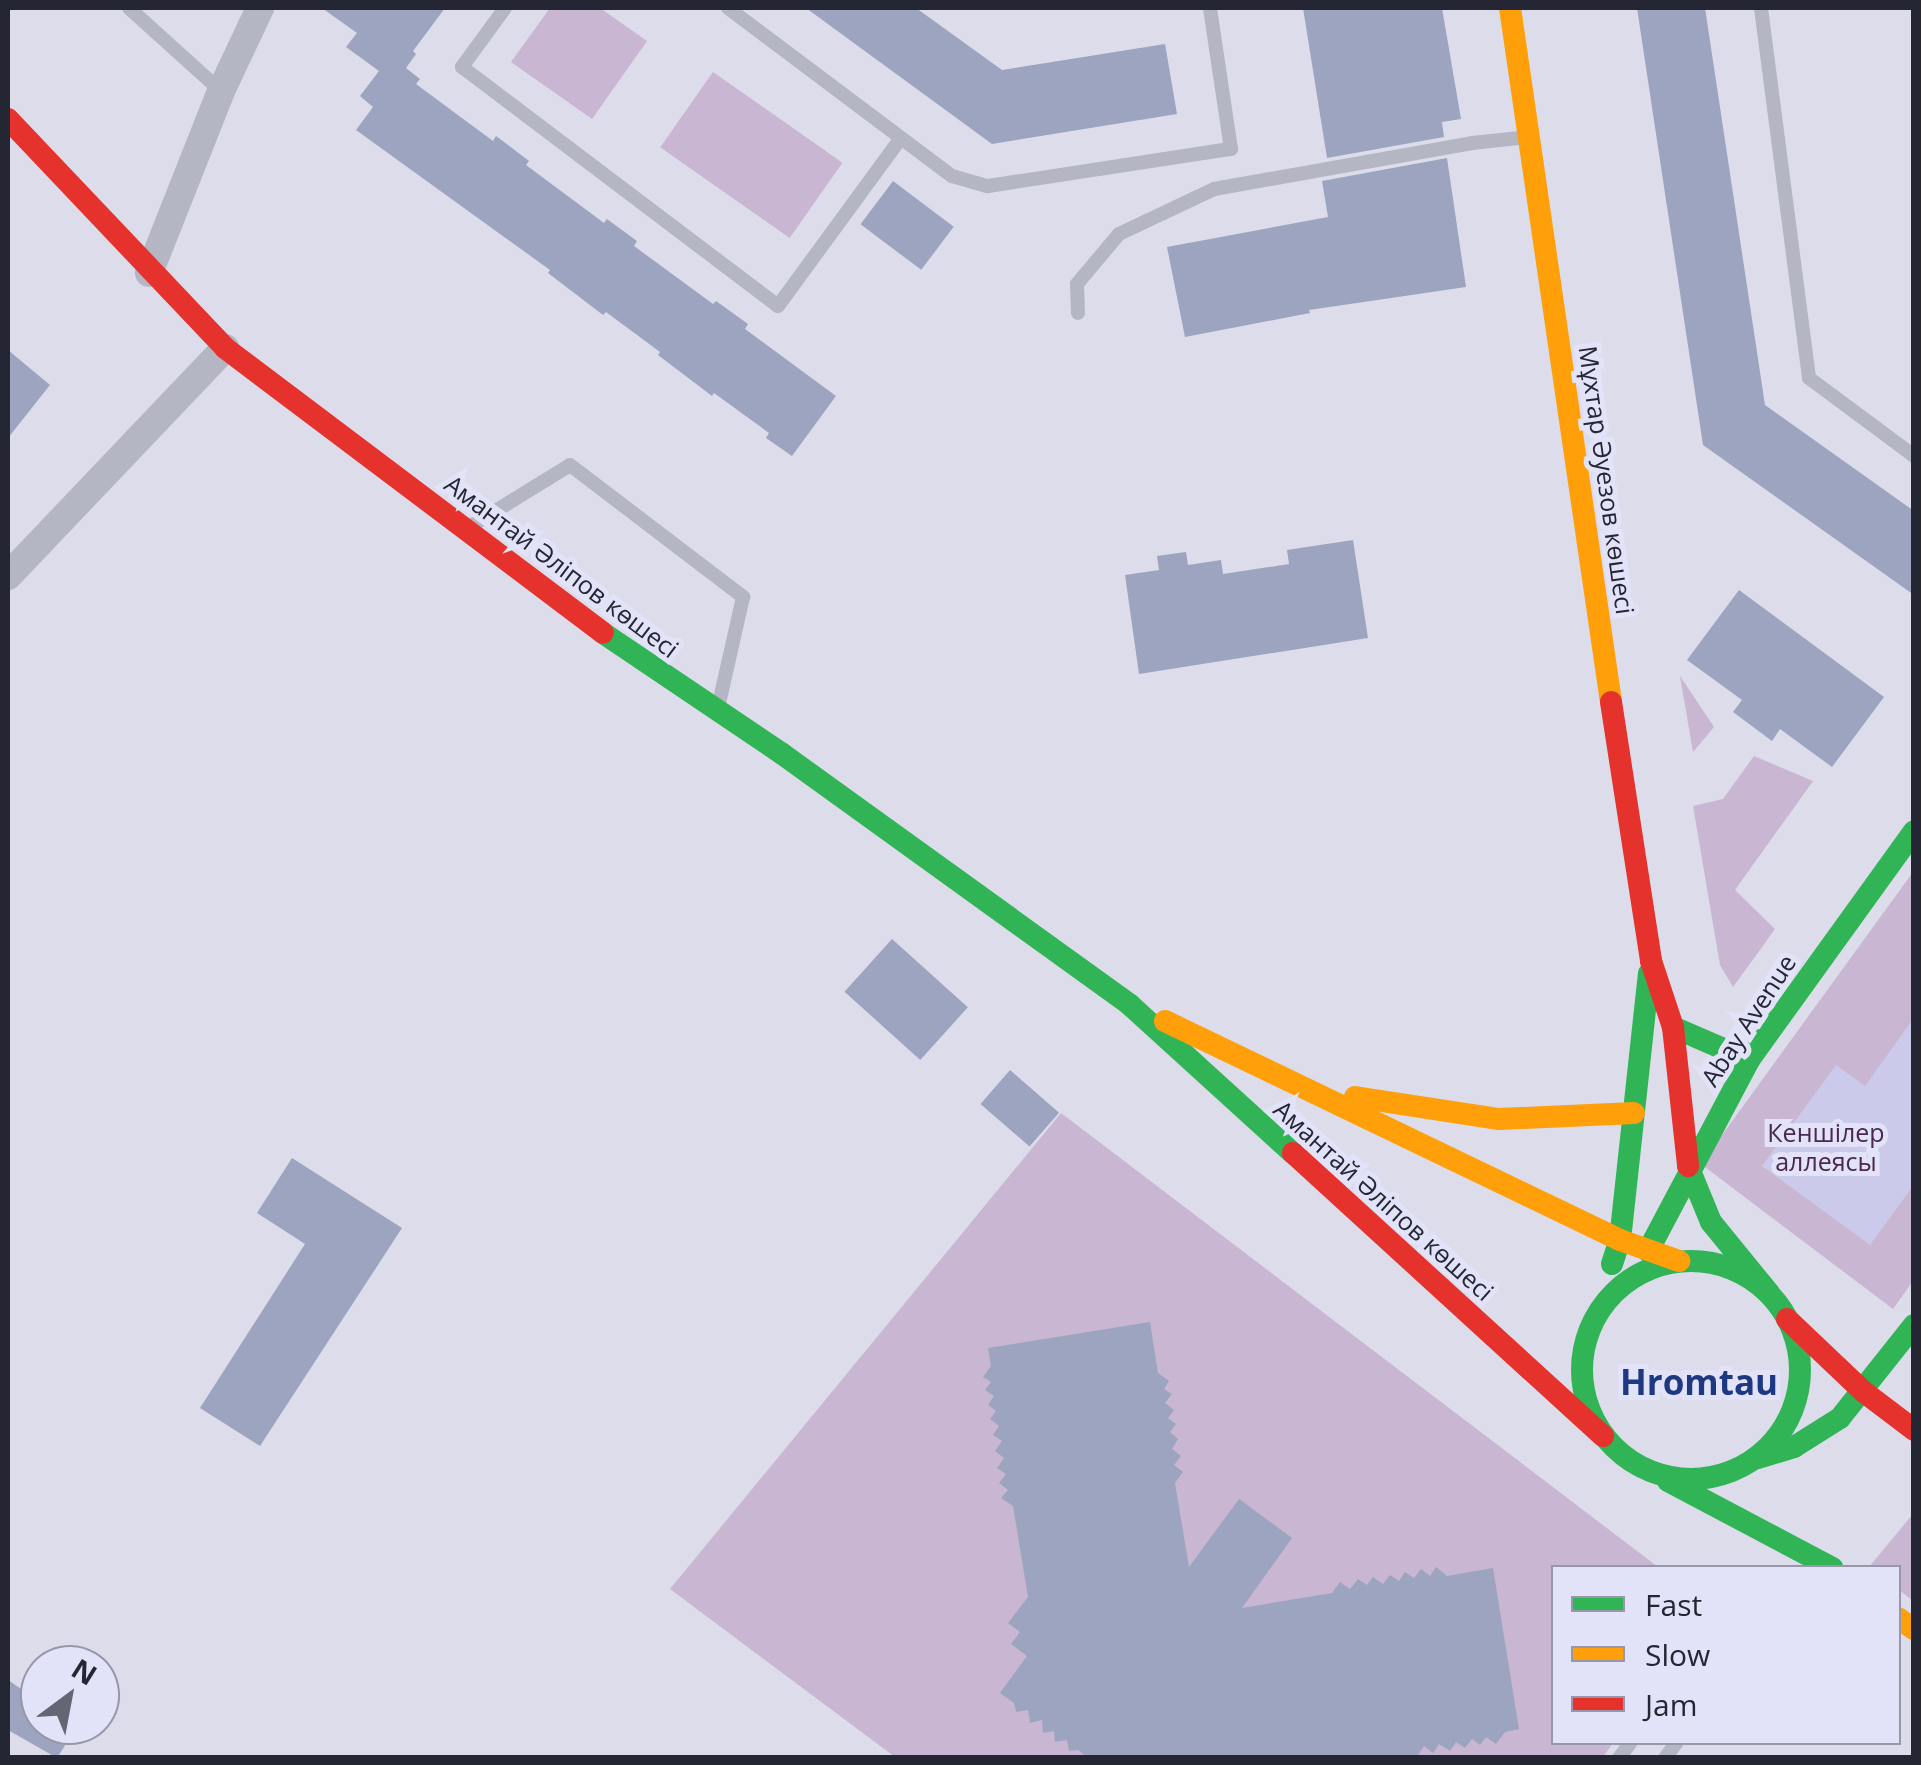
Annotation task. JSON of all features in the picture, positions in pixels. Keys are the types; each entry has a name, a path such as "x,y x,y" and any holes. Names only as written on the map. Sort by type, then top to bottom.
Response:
{"main road":[{"name":"Мұхтар Әуезов көшесі","path":"1510,8 1651,960 1673,1027 1688,1176 1711,1222 1768,1293"},
{"name":"Амантай Әліпов көшесі","path":"8,119 225,348 717,712 797,764 1129,1004 1602,1436"},
{"name":"Abay Avenue","path":"1648,1250 1748,1060 1914,832"},
{"name":"Мұхтар Әуезов көшесі","path":"1590,1326 1620,1240 1651,960"},
{"name":"Амантай Әліпов көшесі","path":"1129,1004 1620,1240 1679,1261"},
{"path":"1673,1027 1748,1060"},
{"path":"1316,1091 1498,1119 1634,1113"},
{"path":"1825,1565 1787,1551 1626,1459 1602,1436 1587,1406 1582,1379 1590,1326 1604,1302 1624,1283 1648,1270 1679,1261 1727,1268 1768,1293 1788,1319 1864,1392 1914,1430"},
{"path":"1758,1458 1779,1436 1794,1410 1800,1380 1799,1350 1788,1319"},
{"path":"1656,1474 1691,1480 1726,1474 1817,1436 1864,1392 1914,1325"}],"street":[{"path":"149,272 221,91 260,8"},
{"path":"8,576 225,348"}],"lane":[{"path":"129,8 221,91"},
{"path":"504,8 462,67 778,306 902,138"},
{"path":"728,8 952,176 988,186 1231,149 1210,8"},
{"path":"1761,8 1808,378 1914,456"},
{"path":"1078,313 1078,284 1119,234 1214,189 1472,142 1529,137"},
{"path":"466,529 570,464 743,597 717,712"}],"green space":[{"path":"550,8 600,8 647,41 592,119 511,62"},
{"path":"713,72 842,163 790,238 660,147"},
{"path":"1680,676 1714,727 1693,752"},
{"path":"1754,756 1813,781 1735,890 1775,929 1733,987 1720,965 1693,806 1723,799"},
{"name":"Кеншілер аллеясы","path":"1913,872 1913,1281 1893,1309 1701,1164"},
{"path":"1061,1113 1655,1565 1551,1565 1551,1745 1612,1745 1602,1758 895,1757 670,1589"},
{"path":"1913,1514 1913,1601 1901,1592 1901,1565 1871,1565"}],"shaded area":[{"path":"1913,1019 1913,1186 1870,1245 1762,1166 1836,1065 1865,1086"}],"building":[{"path":"322,8 445,8 413,51 416,54 406,68 420,79 416,84 493,141 496,136 529,161 526,165 604,223 607,219 637,241 634,246 713,304 716,301 748,324 745,329 836,396 792,456 766,438 769,433 714,393 712,396 658,355 660,352 606,312 603,315 548,273 550,270 356,130 373,107 360,96 379,71 346,47 357,33"},
{"path":"806,8 916,8 1002,70 1165,44 1177,114 992,144"},
{"path":"1303,8 1442,8 1461,119 1442,122 1444,137 1327,158"},
{"path":"1637,8 1705,8 1765,405 1914,511 1914,595 1703,445"},
{"path":"1447,158 1466,287 1309,310 1310,313 1185,337 1167,247 1328,217 1322,181"},
{"path":"893,181 954,227 921,270 861,224"},
{"path":"8,350 50,385 8,438"},
{"path":"1353,540 1368,638 1139,674 1125,575 1159,570 1157,556 1186,552 1188,565 1221,560 1223,574 1289,564 1287,550"},
{"path":"1739,590 1884,697 1832,767 1780,729 1772,741 1733,712 1742,700 1687,660"},
{"path":"892,939 968,1007 920,1060 844,992"},
{"path":"1010,1070 1059,1113 1030,1147 980,1104"},
{"path":"292,1158 402,1228 260,1446 200,1408 305,1244 257,1213"},
{"path":"1150,1322 1158,1373 1169,1381 1164,1389 1172,1394 1165,1403 1174,1410 1168,1418 1176,1424 1170,1432 1178,1439 1172,1449 1181,1456 1174,1465 1183,1472 1175,1483 1189,1567 1239,1499 1292,1538 1242,1608 1332,1593 1340,1582 1350,1589 1358,1579 1367,1585 1373,1577 1383,1584 1390,1575 1399,1581 1405,1572 1414,1578 1421,1569 1430,1576 1436,1567 1447,1576 1493,1568 1519,1729 1505,1732 1496,1744 1486,1737 1480,1745 1472,1739 1465,1748 1456,1742 1450,1751 1439,1744 1433,1753 1424,1746 1416,1758 1088,1758 1078,1750 1069,1751 1067,1740 1055,1742 1054,1731 1043,1733 1042,1720 1030,1723 1028,1710 1016,1712 1014,1703 1000,1693 1027,1656 1011,1644 1020,1632 1008,1623 1028,1597 1013,1506 1001,1498 1008,1490 999,1483 1006,1474 997,1468 1004,1458 995,1451 1002,1441 993,1435 999,1426 990,1419 996,1411 988,1405 994,1396 985,1390 991,1382 983,1377 991,1366 988,1348"},
{"path":"8,1680 20,1688 20,1737 8,1730"},
{"path":"34,1745 65,1745 57,1758"}],"traffic: fast":[{"path":"603,633 781,753 1129,1004 1293,1153"},
{"path":"1648,1251 1749,1060 1914,831"},
{"path":"1612,1264 1620,1240 1649,974"},
{"path":"1673,1027 1749,1060"},
{"path":"1688,1166 1711,1222 1769,1293"},
{"path":"1691,1261 1733,1269 1768,1293 1792,1328 1800,1370 1792,1412 1768,1447 1733,1471 1691,1479 1649,1471 1614,1447 1590,1412 1582,1370 1590,1328 1614,1293 1649,1269 1691,1261"},
{"path":"1758,1458 1794,1447 1840,1418 1914,1325"},
{"path":"1668,1481 1826,1565"}],"traffic: slow":[{"path":"1510,8 1611,702"},
{"path":"1165,1021 1620,1240 1679,1261"},
{"path":"1355,1097 1499,1119 1634,1113"},
{"path":"1901,1620 1914,1629"}],"traffic: jam":[{"path":"8,119 225,348 603,633"},
{"path":"1611,702 1651,961 1673,1027 1688,1166"},
{"path":"1293,1153 1603,1436"},
{"path":"1787,1319 1864,1392 1914,1430"}],"district":[{"name":"Hromtau","path":"1699,1382"}]}
